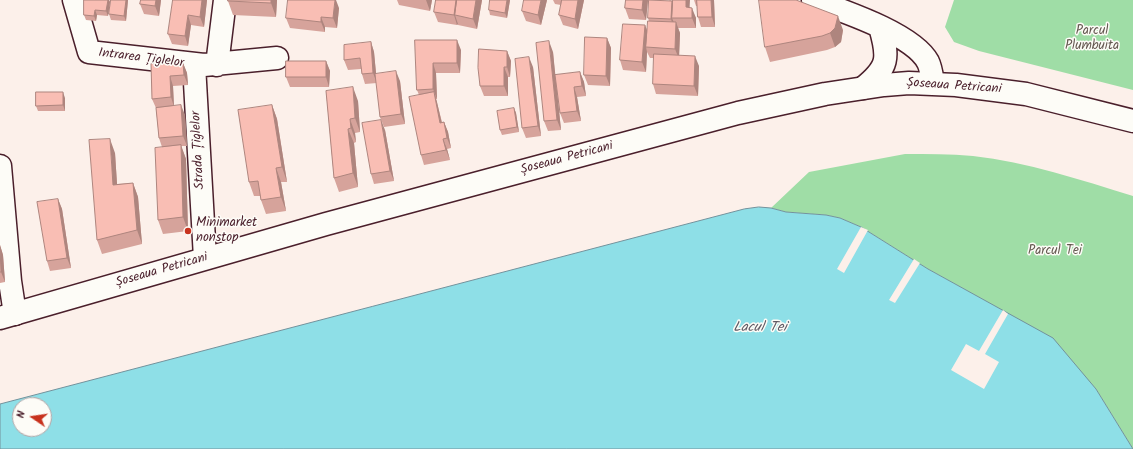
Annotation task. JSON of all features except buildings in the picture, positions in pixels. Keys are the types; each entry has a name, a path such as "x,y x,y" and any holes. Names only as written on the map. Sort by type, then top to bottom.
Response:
{"main road":[{"name":"Intrarea Țiglelor","path":"74,0 89,52 194,65"},
{"path":"217,65 225,0"},
{"path":"813,0 880,27 912,46 922,54 928,63 933,83"},
{"path":"863,88 874,79 882,68 886,55 880,27"},
{"path":"194,65 217,65 278,58"},
{"name":"Strada Țiglelor","path":"194,65 206,258"},
{"name":"Șoseaua Petricani","path":"0,166 10,281 8,316 326,224 738,113 786,102 863,88 884,85 933,83 983,87 1020,93 1131,122"}],"green space":[{"name":"Parcul Plumbuita","path":"954,0 1133,0 1133,90 979,51 954,42 945,27"},
{"name":"Parcul Tei","path":"905,154 956,155 993,159 1054,172 1133,196 1133,449 1096,389 1008,314 928,269 861,227 840,218 826,215 786,212 771,208 809,172"}],"water":[{"name":"Lacul Tei","path":"759,207 771,208 786,212 826,215 840,218 861,227 928,269 1053,338 1096,389 1133,449 0,449 0,404 12,401 12,437 52,437 52,397 27,397 744,209"}],"pier":[{"path":"861,227 868,230 844,273 837,269"},
{"path":"914,259 920,263 895,303 889,300"},
{"path":"1003,310 1008,314 985,354 999,362 984,389 951,370 966,344 979,351"}],"place":[{"name":"Minimarket nonstop","path":"188,231"}]}
